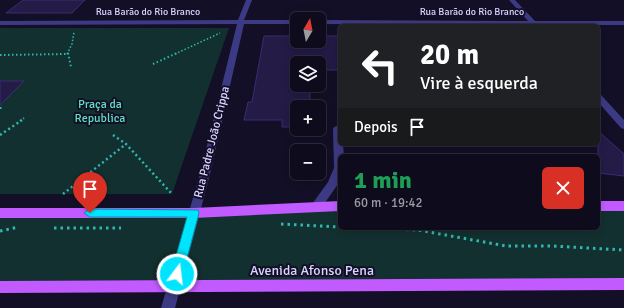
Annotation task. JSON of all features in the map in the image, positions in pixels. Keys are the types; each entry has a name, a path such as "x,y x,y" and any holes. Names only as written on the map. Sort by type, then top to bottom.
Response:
{"main road":[{"path":"0,213 194,213 338,206"},
{"path":"600,206 624,206"},
{"name":"Avenida Afonso Pena","path":"0,287 624,284"}],"street":[{"name":"Rua Padre João Crippa","path":"168,308 194,213 241,21 249,0"},
{"path":"512,0 535,24"},
{"name":"Rua Barão do Rio Branco","path":"0,23 290,22"},
{"name":"Rua Barão do Rio Branco","path":"326,22 535,24 624,23"},
{"path":"600,99 624,126"},
{"path":"316,206 333,184 338,171"}],"path":[{"path":"71,67 67,54 72,44 73,33 76,28"},
{"path":"154,64 222,31"},
{"path":"0,54 67,54"},
{"path":"0,135 24,118"},
{"path":"113,135 126,144 172,194"},
{"path":"63,194 126,144"},
{"path":"418,230 506,246 552,246 624,250"}],"green space":[{"name":"Praça da Republica","path":"0,28 229,28 172,194 0,194"},
{"path":"338,206 338,230 600,230 600,206 624,206 624,284 0,287 0,213"}],"building":[{"path":"23,0 85,0 72,13 6,13"},
{"path":"264,36 290,36 290,48 326,48 326,36 338,36 338,70 326,70 326,56 290,56 290,92 310,92 310,100 290,100 290,127 282,127 282,120 244,120 248,102 252,102"},
{"path":"0,81 24,81 0,105"},
{"path":"600,133 624,154 624,176 600,173 600,154 598,154 598,146 600,146"}],"route":[{"path":"90,213 194,213 177,274"}]}
